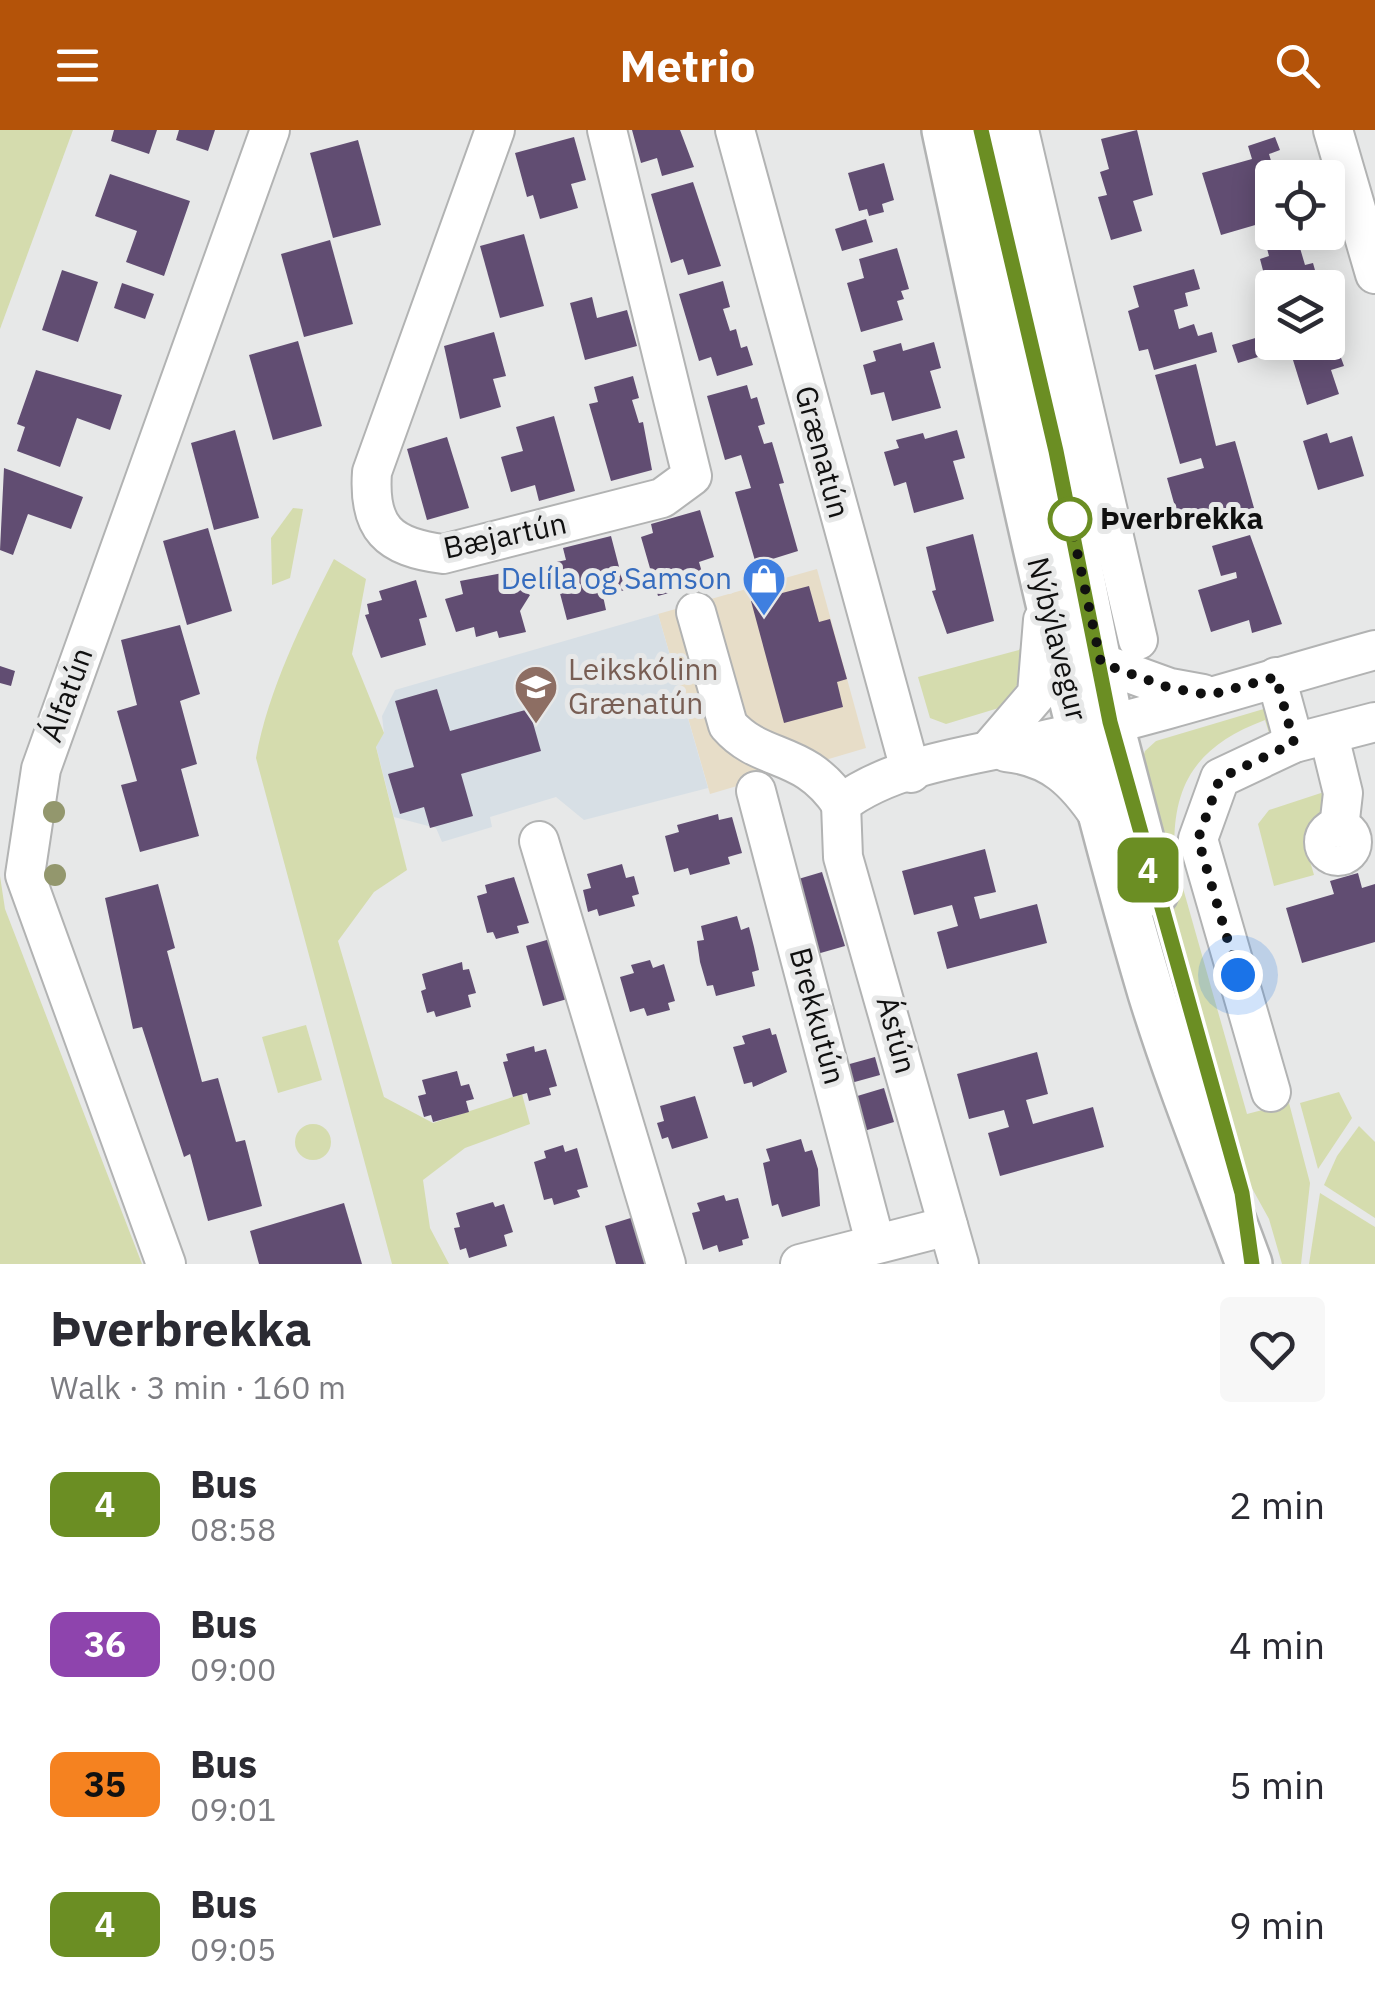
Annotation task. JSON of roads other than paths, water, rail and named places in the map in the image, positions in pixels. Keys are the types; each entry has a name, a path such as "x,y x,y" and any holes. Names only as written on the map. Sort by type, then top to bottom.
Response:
{"main road":[{"name":"Nýbýlavegur","path":"944,130 1120,651 1096,726 1102,820 1153,998 1250,1264"},
{"name":"Nýbýlavegur","path":"981,130 1055,450 1043,593 1096,726 1242,1193 1250,1264"}],"street":[{"name":"Álfatún","path":"166,1264 26,875 41,769 270,130"},
{"name":"Bæjartún","path":"495,130 372,472 370,505 385,534 416,551 443,554 662,498 692,476 607,130"},
{"name":"Grænatún","path":"735,130 910,773"},
{"name":"Nýbýlavegur","path":"1018,130 1055,450"},
{"path":"1333,130 1375,274"},
{"path":"989,750 1036,694 1043,657 1043,593"},
{"path":"696,612 728,725 740,738 805,765 825,780 841,804 864,786 1375,650"},
{"path":"1120,651 1170,688 1210,695"},
{"path":"1276,677 1344,793 1340,828"},
{"path":"1271,1092 1198,839 1220,778 1311,740 1375,722"},
{"name":"Nýbýlavegur","path":"989,750 1032,755 1052,763 1076,785 1102,820"},
{"name":"Brekkutún","path":"756,791 875,1242"},
{"name":"Ástún","path":"841,804 843,856 959,1264"},
{"path":"539,842 666,1264"},
{"path":"800,1264 948,1226"}],"place":[{"name":"Þverbrekka","path":"1070,519"},
{"name":"Delíla og Samson","path":"764,617"},
{"name":"Leikskólinn Grænatún","path":"536,725"}]}
